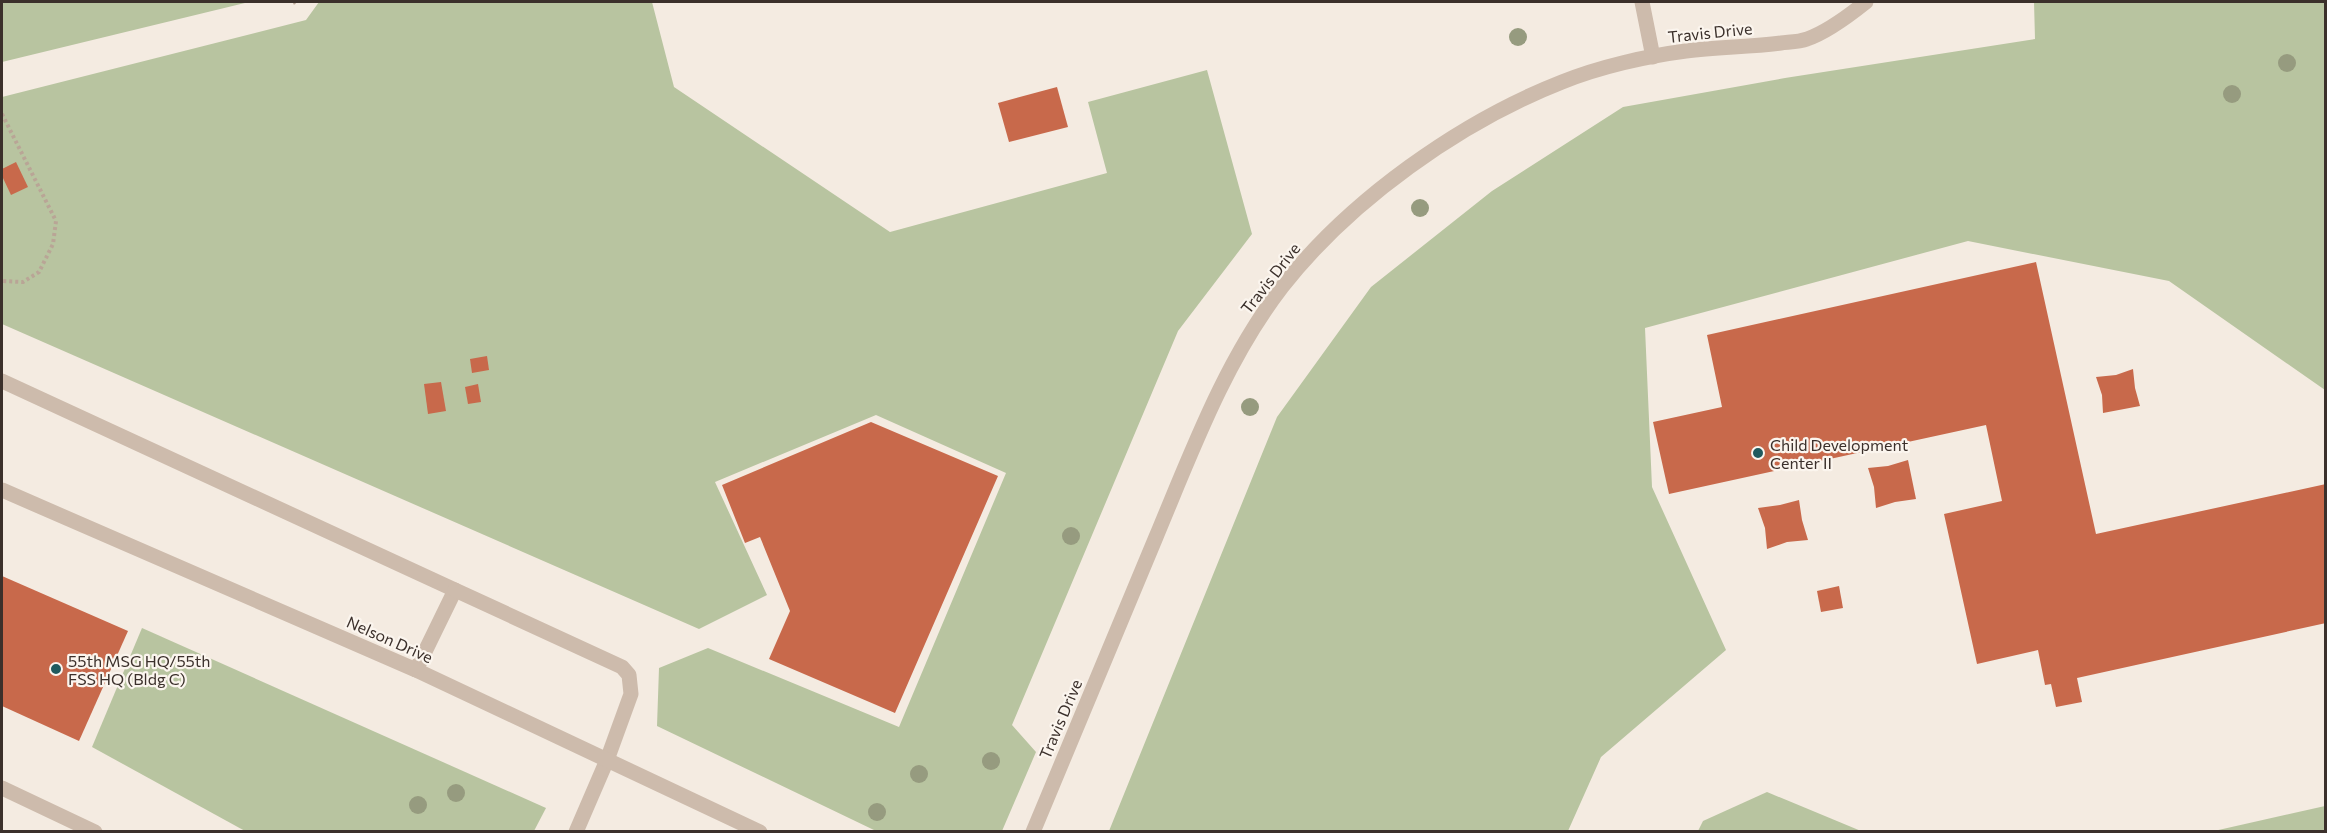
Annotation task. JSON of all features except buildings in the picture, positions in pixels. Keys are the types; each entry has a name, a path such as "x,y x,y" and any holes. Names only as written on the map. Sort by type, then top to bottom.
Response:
{"street":[{"path":"1642,2 1653,57"},
{"name":"Travis Drive","path":"1033,831 1203,423 1253,329 1282,287 1317,247 1359,208 1448,140 1499,110 1564,81 1653,57 1685,51 1745,47 1807,39 1850,15 1866,2"},
{"path":"2,381 622,667 629,675 631,694 607,760 576,831"},
{"name":"Nelson Drive","path":"2,490 416,670 759,831"},
{"path":"416,670 455,590"},
{"path":"2,788 95,831"}],"path":[{"path":"2,114 56,221 53,244 39,272 23,282 2,281"}],"green space":[{"path":"2,2 249,2 2,62"},
{"path":"319,2 652,2 674,87 890,232 1107,173 1088,102 1207,70 1252,234 1178,331 1012,725 1036,752 1002,831 876,831 657,726 659,668 708,648 899,727 1006,473 876,415 715,482 767,595 699,629 2,324 2,97 306,20"},
{"path":"2034,2 2325,2 2325,390 2169,281 1968,241 1645,328 1652,487 1726,650 1601,757 1568,831 1109,831 1277,417 1371,287 1492,191 1623,107 1785,78 2035,39"},
{"path":"142,628 546,808 534,831 245,831 92,747"},
{"path":"1767,792 1861,831 1698,831 1703,821"},
{"path":"2325,806 2325,831 2214,831"}],"place":[{"name":"Child Development Center II","path":"1758,453"},
{"name":"55th MSG HQ/55th FSS HQ (Bldg C)","path":"56,669"}]}
